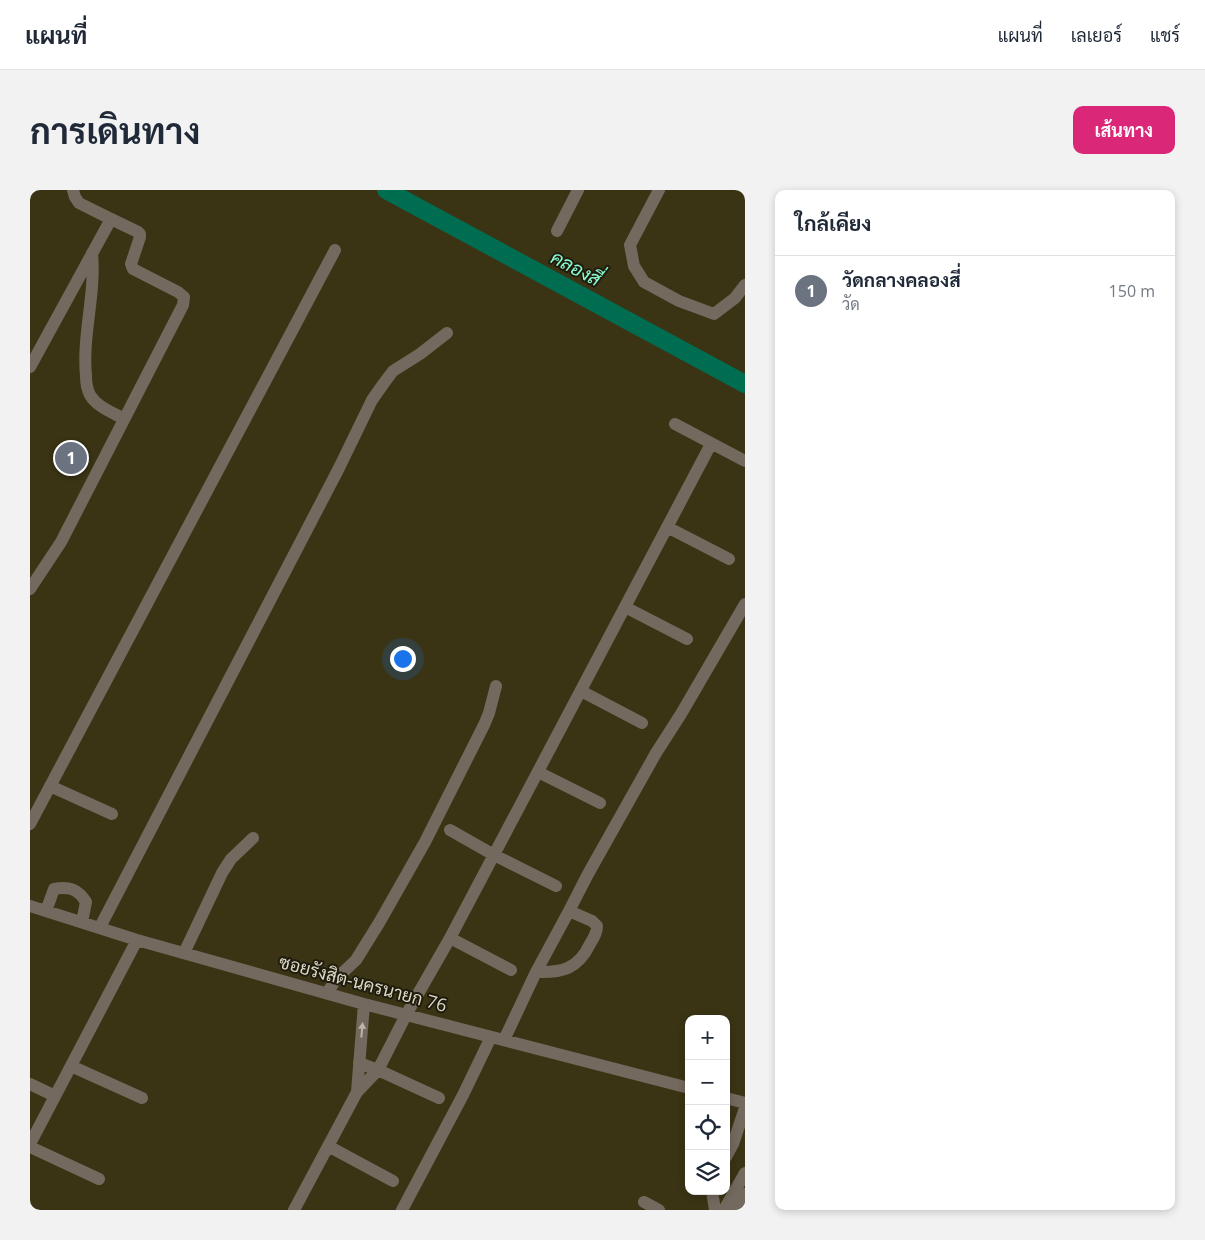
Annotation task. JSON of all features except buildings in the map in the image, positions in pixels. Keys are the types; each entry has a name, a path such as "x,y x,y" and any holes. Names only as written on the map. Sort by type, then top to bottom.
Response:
{"street":[{"path":"31,586 60,542 183,306 184,298 178,292 133,269 132,264 140,237 138,232 111,220 79,202 75,198 73,190"},
{"path":"557,231 578,190"},
{"path":"660,190 630,245 634,266 644,282 679,301 714,314 735,298 745,285"},
{"path":"30,367 111,220"},
{"path":"30,824 335,250"},
{"path":"92,253 94,266 84,362 87,384 89,393 98,405 124,419"},
{"path":"100,927 339,468 372,400 393,371 420,354 447,333"},
{"path":"676,424 745,461"},
{"path":"294,1210 357,1092 378,1070 406,1015 450,938 711,444"},
{"path":"667,527 729,559"},
{"path":"402,1210 463,1095 498,1039 536,972 656,753 745,604"},
{"path":"625,607 687,639"},
{"path":"327,993 337,978 356,960 425,842 484,725 496,686"},
{"path":"581,691 642,723"},
{"path":"538,772 600,803"},
{"path":"50,786 112,814"},
{"path":"450,830 494,855 556,886"},
{"path":"184,953 222,873 231,859 253,838"},
{"path":"46,911 54,889 62,887 73,889 86,902 82,922"},
{"name":"ซอยรังสิต-นครนายก 76","path":"30,906 137,940 364,1004 685,1087"},
{"path":"536,972 553,973 572,966 581,960 588,949 597,931 597,926 592,921 570,911"},
{"path":"450,938 511,970"},
{"path":"99,1179 30,1145 137,940"},
{"path":"357,1092 364,1004"},
{"path":"359,1063 439,1098"},
{"path":"71,1066 142,1098"},
{"path":"30,1084 55,1096"},
{"path":"730,1099 745,1103"},
{"path":"730,1150 745,1108"},
{"path":"328,1146 393,1181"},
{"path":"724,1210 745,1173"},
{"path":"737,1210 745,1194"},
{"path":"713,1195 715,1210"},
{"path":"644,1202 659,1210"}],"waterway":[{"name":"คลองสี่","path":"386,190 745,384"}],"place":[{"name":"วัดกลางคลองสี่","path":"71,458"}]}
